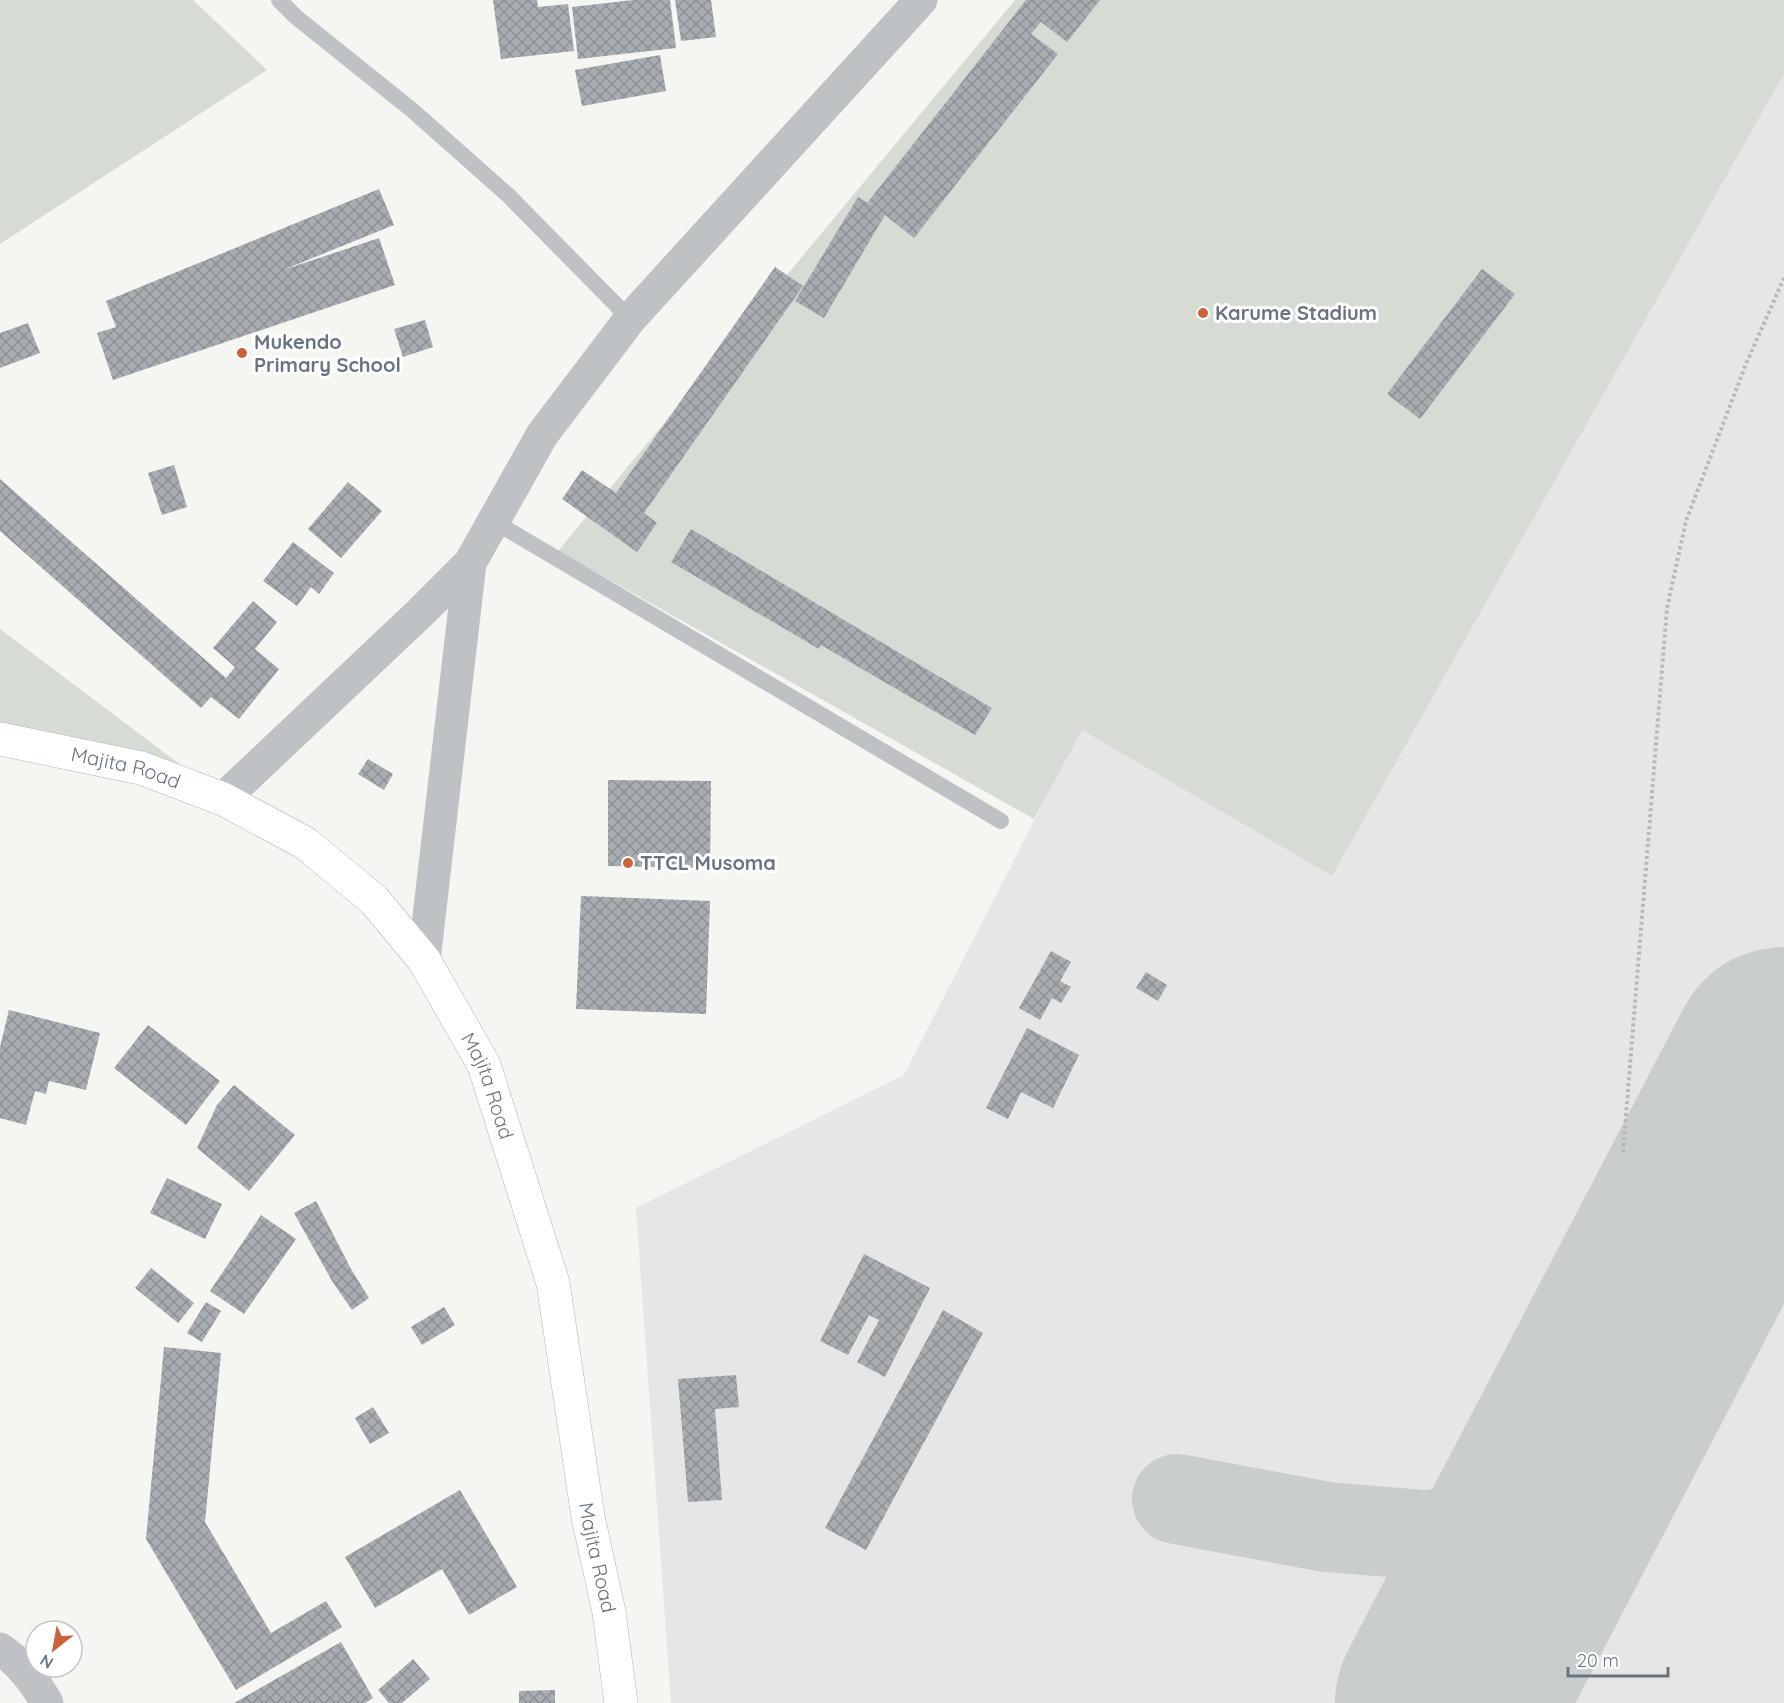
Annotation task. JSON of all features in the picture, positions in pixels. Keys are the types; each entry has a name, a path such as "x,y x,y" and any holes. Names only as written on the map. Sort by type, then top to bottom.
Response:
{"main road":[{"name":"Majita Road","path":"0,739 141,768 223,799 305,843 374,900 424,960 484,1065 553,1283 588,1517 609,1612 621,1703"}],"street":[{"path":"223,799 470,563 542,435 630,319 921,0"},
{"path":"424,960 470,563"},
{"path":"0,1649 9,1655 37,1684 46,1703"}],"lane":[{"path":"279,0 296,17 412,110 509,196 630,319"},
{"path":"495,522 1001,821"}],"path":[{"path":"1623,1152 1667,608 1686,521 1746,364 1784,278"}],"shaded area":[{"path":"0,0 193,0 267,70 0,244"},
{"name":"Karume Stadium","path":"1015,0 1784,0 1784,74 1332,876 1082,730 1034,819 558,551"},
{"path":"1784,74 1784,1703 671,1703 636,1208 904,1075 1081,729 1332,876"},
{"path":"0,629 218,793 0,743"}],"building":[{"path":"493,0 537,0 538,7 568,4 574,51 501,59"},
{"path":"633,0 670,0 676,48 578,59 572,7"},
{"path":"675,0 711,0 716,37 681,41"},
{"path":"1026,0 1100,0 1067,42 1041,22 1031,34 1058,54 914,238 885,215 824,318 795,301 858,197 875,207 868,202"},
{"path":"660,55 666,91 582,106 575,70"},
{"path":"379,189 394,225 283,270 379,238 395,285 113,380 97,333 116,327 106,301"},
{"path":"775,267 803,286 644,513 657,523 637,552 562,499 582,470 616,493"},
{"path":"1482,269 1515,294 1420,419 1387,394"},
{"path":"425,320 433,347 403,357 394,329"},
{"path":"28,323 40,353 0,368 0,333"},
{"path":"174,465 187,507 162,515 148,473"},
{"path":"0,479 226,678 235,667 213,648 253,601 277,622 255,649 279,669 239,719 211,697 201,708 0,531"},
{"path":"348,482 382,511 341,558 308,529"},
{"path":"691,529 992,708 975,735 821,645 819,649 671,562"},
{"path":"293,542 334,573 319,594 311,587 297,606 263,581"},
{"path":"368,759 393,774 384,790 358,774"},
{"path":"608,780 711,781 710,868 608,866"},
{"path":"581,896 710,901 706,1014 576,1009"},
{"path":"1051,951 1071,962 1060,981 1071,987 1061,1003 1052,998 1040,1020 1019,1008"},
{"path":"1146,972 1167,985 1158,1001 1136,988"},
{"path":"9,1010 100,1033 86,1090 49,1081 46,1094 35,1091 26,1125 0,1118 0,1047"},
{"path":"148,1025 220,1081 186,1125 114,1068"},
{"path":"1027,1028 1079,1055 1053,1108 1021,1092 1008,1119 986,1108"},
{"path":"234,1085 295,1135 249,1191 197,1148 217,1105"},
{"path":"167,1178 222,1204 205,1239 150,1213"},
{"path":"316,1201 351,1269 369,1298 352,1310 332,1281 294,1213"},
{"path":"261,1215 296,1239 244,1314 210,1291"},
{"path":"864,1254 930,1288 885,1377 857,1362 879,1320 869,1315 848,1355 820,1341"},
{"path":"151,1268 194,1303 178,1323 135,1288"},
{"path":"206,1302 221,1311 202,1342 187,1333"},
{"path":"444,1307 455,1325 422,1345 411,1327"},
{"path":"943,1310 983,1333 866,1550 825,1528"},
{"path":"164,1347 221,1353 205,1522 271,1633 326,1601 342,1627 236,1690 146,1539"},
{"path":"736,1375 739,1407 715,1409 722,1500 688,1502 678,1379"},
{"path":"373,1407 389,1433 370,1444 355,1418"},
{"path":"460,1490 517,1587 469,1615 442,1569 375,1608 345,1557"},
{"path":"341,1642 373,1698 365,1703 234,1703"},
{"path":"413,1659 430,1679 402,1703 389,1703 378,1690"},
{"path":"555,1690 555,1703 519,1703 519,1691"}],"taxiway":[{"path":"1177,1499 1327,1527 1424,1535 1485,1531 1549,1509"}],"runway":[{"path":"1448,1703 1784,1060"}],"place":[{"name":"Karume Stadium","path":"1203,313"},
{"name":"Mukendo Primary School","path":"242,353"},
{"name":"TTCL Musoma","path":"628,863"}]}
